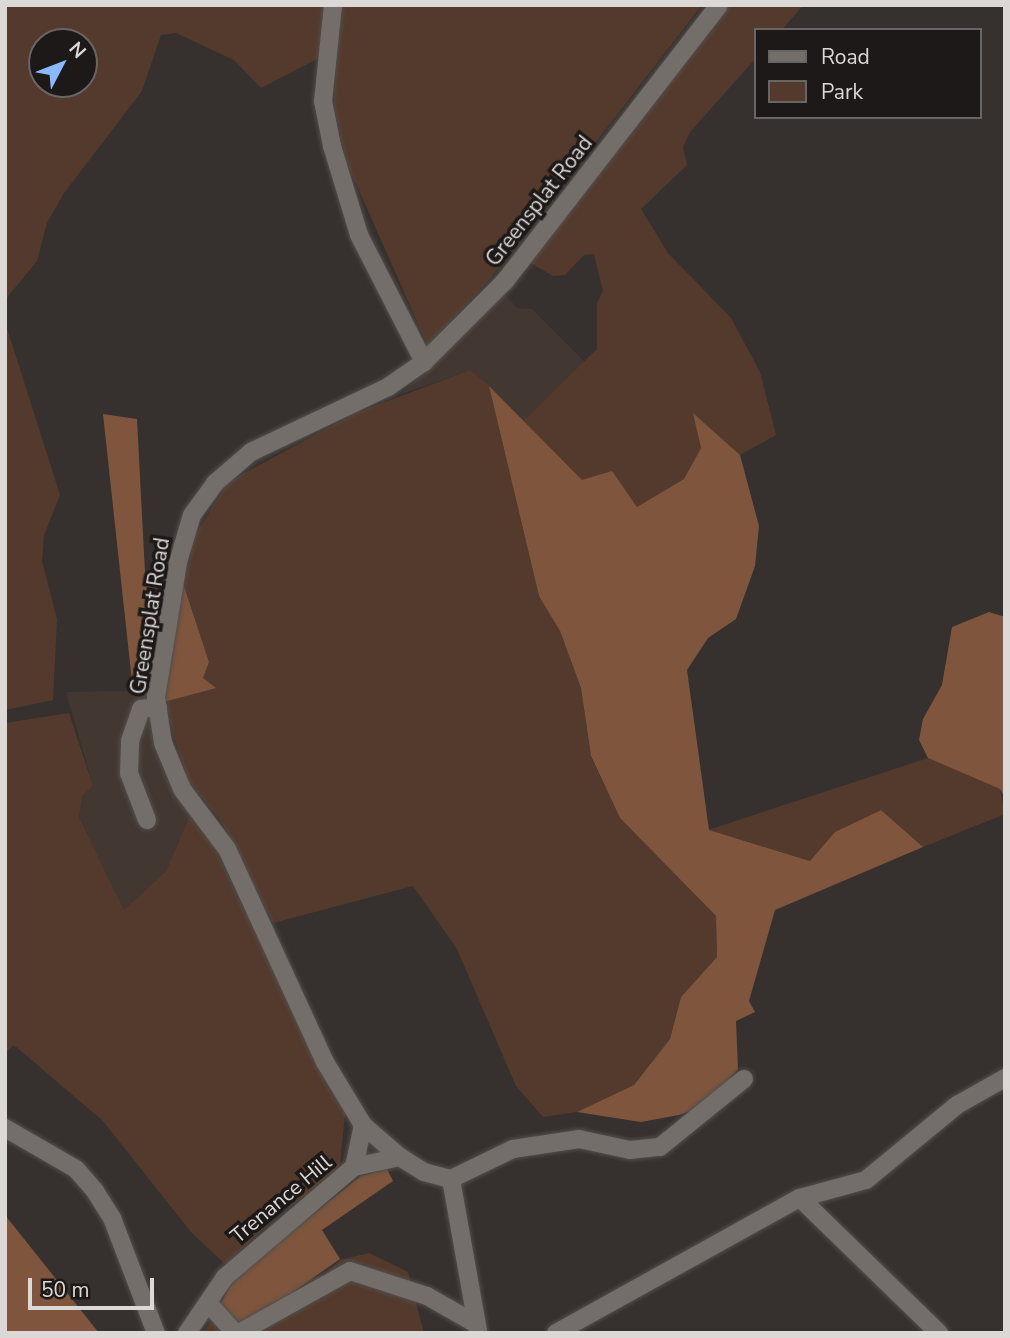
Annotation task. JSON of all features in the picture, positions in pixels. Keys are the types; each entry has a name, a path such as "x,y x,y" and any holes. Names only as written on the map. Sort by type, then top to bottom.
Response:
{"street":[{"path":"333,5 323,101 332,146 359,235 424,362"},
{"name":"Greensplat Road","path":"451,1179 424,1172 400,1157 363,1125 325,1062 227,849 182,789 163,743 158,707 178,562 192,515 215,482 251,452 388,387 424,362 505,281 719,5"},
{"path":"147,820 129,773 130,741 141,709 158,707"},
{"path":"556,1333 800,1198 866,1180 957,1105 1005,1078"},
{"path":"477,1328 451,1179 513,1149 579,1139 630,1150 660,1147 744,1079"},
{"path":"363,1125 354,1167 400,1157"},
{"path":"5,1128 75,1169 95,1191 112,1218 156,1333"},
{"name":"Trenance Hill","path":"187,1333 225,1278 354,1167"},
{"path":"800,1198 939,1333"},
{"path":"209,1304 237,1333 351,1271 427,1296 477,1328"}],"shaded area":[{"path":"504,293 517,308 532,309 585,362 523,421 470,370 402,394"},
{"path":"489,386 582,480 612,471 637,507 684,479 701,448 693,413 740,455 759,526 755,566 736,619 708,638 687,670 709,830 810,861 835,832 881,810 923,847 775,910 749,1001 755,1012 736,1021 738,1069 706,1105 679,1115 641,1122 577,1112 634,1085 670,1039 681,997 717,957 716,916 620,818 591,756 581,688 560,631 539,596"},
{"path":"103,414 137,419 145,573 164,596 151,697 133,691"},
{"path":"183,583 209,662 203,678 216,688 164,702"},
{"path":"989,612 1005,617 1005,798 1000,789 928,758 919,740 923,719 942,685 952,627"},
{"path":"133,691 151,697 153,739 170,787 190,815 166,871 124,910 79,817 83,795 93,786 66,692"},
{"path":"387,1169 393,1181 322,1230 340,1259 243,1327 233,1323 219,1306 236,1276 361,1176"},
{"path":"5,1215 99,1333 5,1333"}],"green space":[{"path":"5,5 327,5 319,58 261,88 234,60 176,33 161,35 142,91 64,193 47,223 37,261 5,300"},
{"path":"340,5 702,5 489,280 428,346 346,161 334,104"},
{"path":"731,5 803,5 784,28 754,28 754,60 690,132 683,147 687,165 641,209 668,253 731,318 760,372 776,435 740,455 694,414 701,448 684,479 637,507 612,472 582,481 523,421 597,349 597,303 603,291 594,254 584,255 565,275 553,276 529,262"},
{"path":"5,322 60,495 44,535 42,561 57,619 53,700 5,710"},
{"path":"470,370 489,386 539,596 560,631 581,688 591,757 620,818 716,916 717,957 681,997 670,1039 634,1085 577,1112 543,1117 516,1086 457,949 413,886 273,923 220,819 188,782 164,702 215,688 203,678 209,662 183,582 193,539 228,482 354,414"},
{"path":"69,713 93,786 83,795 79,817 124,910 166,871 190,815 210,838 329,1085 346,1105 339,1173 275,1217 226,1265 191,1232 103,1121 14,1045 5,1053 5,723"},
{"path":"928,758 1000,789 1005,814 923,847 881,810 835,832 811,861 708,830"},
{"path":"369,1253 408,1272 424,1333 203,1333 212,1319 326,1273 340,1260"}]}
